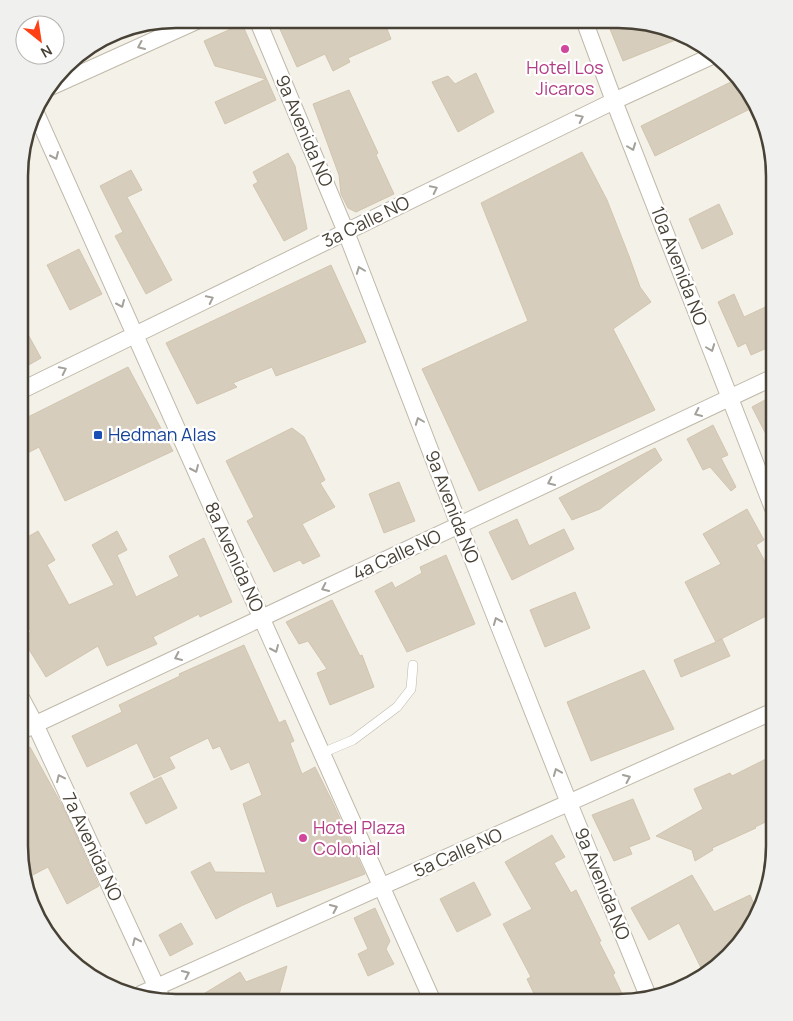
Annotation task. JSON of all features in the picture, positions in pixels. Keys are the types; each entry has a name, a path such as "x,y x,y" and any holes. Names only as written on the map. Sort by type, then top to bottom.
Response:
{"street":[{"path":"59,84 184,27"},
{"name":"9a Avenida NO","path":"260,27 346,232 459,525 646,991"},
{"name":"10a Avenida NO","path":"587,27 766,489"},
{"name":"3a Calle NO","path":"27,388 614,101 707,58"},
{"name":"8a Avenida NO","path":"39,119 430,993"},
{"name":"4a Calle NO","path":"27,728 766,381"},
{"name":"7a Avenida NO","path":"27,709 159,992"},
{"name":"5a Calle NO","path":"163,993 382,887 765,716"}],"lane":[{"path":"322,753 353,740 397,707 411,690 413,665"}],"building":[{"path":"235,27 243,27 276,100 225,124 215,102 266,79 215,66 204,41"},
{"path":"279,27 386,27 391,39 348,58 350,62 333,71 325,54 297,67"},
{"path":"609,27 637,29 676,40 623,61"},
{"path":"476,73 494,112 458,132 432,82 448,76 455,84"},
{"path":"732,82 750,109 655,156 641,126"},
{"path":"349,90 378,153 376,155 394,194 356,212 348,208 341,194 339,175 313,104"},
{"path":"582,152 607,200 640,287 651,302 613,329 655,410 479,491 422,369 528,321 481,203"},
{"path":"288,153 295,166 307,229 284,241 253,185 258,182 253,172"},
{"path":"131,170 142,190 127,197 172,280 146,294 115,236 123,232 100,186"},
{"path":"719,204 733,234 702,249 689,219"},
{"path":"79,249 102,294 70,310 47,265"},
{"path":"331,265 366,342 276,376 272,367 233,383 237,387 197,404 166,343"},
{"path":"734,294 744,317 766,307 766,349 751,355 746,343 738,347 718,302"},
{"path":"27,333 41,358 27,366"},
{"name":"Hedman Alas","path":"128,367 173,451 65,501 39,447 27,453 27,418"},
{"path":"766,400 766,434 752,407"},
{"path":"713,425 728,455 721,458 736,487 731,491 710,467 703,470 687,439"},
{"path":"292,428 304,437 325,480 320,483 335,507 302,524 320,556 303,564 300,560 274,572 247,521 254,517 226,461"},
{"path":"655,448 662,460 600,509 572,520 559,498"},
{"path":"399,482 415,521 384,533 369,494"},
{"path":"747,509 764,540 756,545 765,562 765,616 717,641 722,639 730,656 681,677 674,660 716,642 685,582 721,564 703,534"},
{"path":"517,519 529,546 564,529 574,549 512,580 489,532"},
{"path":"38,531 55,560 47,565 69,605 114,585 92,545 117,531 127,550 117,555 136,597 179,576 169,556 204,538 232,602 200,617 199,614 153,637 157,644 107,666 98,646 46,677 27,646 27,635 31,632 27,625 27,537"},
{"path":"446,555 475,624 407,652 375,591 392,582 395,588 422,573 420,567"},
{"path":"575,592 590,628 545,647 530,610"},
{"path":"332,600 360,656 362,655 374,687 330,705 317,673 327,669 308,641 299,644 286,622"},
{"path":"244,645 279,723 285,720 294,741 290,743 302,774 315,767 365,874 277,907 272,892 216,919 191,872 210,862 215,872 266,873 243,804 262,795 249,762 231,770 220,746 213,749 208,738 169,757 175,768 154,778 137,743 87,767 72,736 122,712 119,705 180,676 179,674"},
{"path":"644,670 674,729 591,761 567,702"},
{"path":"30,747 63,807 99,886 67,904 48,867 31,876 27,846 27,749"},
{"path":"765,759 765,822 712,848 713,850 695,861 692,850 656,836 703,809 694,789 730,773 732,776"},
{"path":"161,777 177,808 146,824 130,793"},
{"path":"633,799 650,839 629,847 632,854 614,861 592,815"},
{"path":"552,835 565,857 554,863 571,893 576,890 601,941 599,942 615,973 613,975 622,993 534,993 527,979 531,977 503,924 532,909 505,862"},
{"path":"692,875 714,912 750,895 754,903 735,936 701,968 679,923 649,940 631,908"},
{"path":"474,882 491,915 457,932 440,899"},
{"path":"375,908 390,941 386,949 394,964 368,976 358,954 368,949 354,918"},
{"path":"181,923 193,944 170,956 159,935"},
{"path":"287,966 280,993 205,993 240,972 246,982"}],"place":[{"name":"Hotel Los Jicaros","path":"565,49"},
{"name":"Hedman Alas","path":"98,435"},
{"name":"Hotel Plaza Colonial","path":"303,838"}]}
